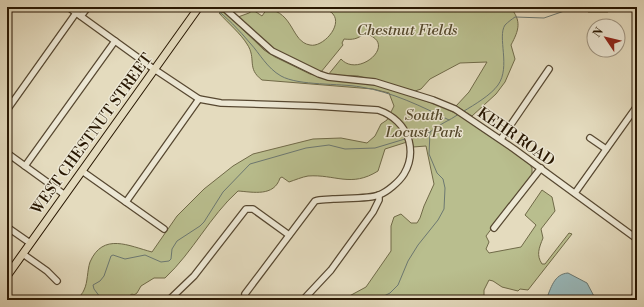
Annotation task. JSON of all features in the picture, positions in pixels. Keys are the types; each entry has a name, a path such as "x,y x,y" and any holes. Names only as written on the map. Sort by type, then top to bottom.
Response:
{"main road":[{"name":"WEST CHESTNUT STREET","path":"7,276 199,7"}],"street":[{"path":"68,7 199,100 221,103 293,105 375,110 382,111 391,116 401,125 408,138 410,157 404,173 395,184 379,195 315,201 245,294"},
{"path":"7,110 79,15 88,7"},
{"name":"KEHR ROAD","path":"223,7 272,51 319,74 328,77 360,79 375,82 433,100 455,109 501,139 637,239"},
{"path":"25,166 115,41"},
{"path":"501,139 549,69"},
{"path":"126,202 199,100"},
{"path":"575,193 637,106"},
{"path":"590,138 606,149"},
{"path":"7,153 65,195"},
{"path":"494,228 541,168"},
{"path":"82,170 164,229"},
{"path":"303,300 336,264 373,212 379,200 379,195"},
{"path":"171,299 194,276 244,211 248,208 253,209 289,235"},
{"path":"7,227 30,243"},
{"path":"23,254 47,271 57,281"},
{"path":"633,300 637,292"}],"green space":[{"name":"Chestnut Fields","path":"314,7 510,7 518,21 516,35 511,45 515,59 505,82 496,94 472,116 456,106 469,92 487,62 460,63 430,79 421,89 415,91 358,76 328,75 341,59 348,64 355,65 370,59 378,48 378,42 370,35 364,34 355,39 344,39 342,43 343,45 321,72 273,50 238,17 253,10 262,16 267,9 276,11 287,21 299,39 304,43 315,45 325,40 330,35 335,24 335,19 331,12"},
{"path":"586,7 609,7 608,12 588,12 585,9"},
{"name":"South Locust Park","path":"225,12 264,50 275,57 310,74 329,79 373,83 443,107 473,124 529,163 532,168 532,175 486,236 489,242 486,249 489,253 521,247 536,225 525,215 542,190 552,197 555,211 541,229 543,238 539,248 539,258 542,264 545,264 569,233 572,234 528,290 520,289 518,291 502,287 489,280 484,290 484,300 342,300 366,287 391,251 391,226 394,217 401,214 411,223 417,223 434,184 426,146 413,147 407,142 385,149 378,171 359,179 351,180 308,176 289,182 282,177 273,188 268,191 238,191 219,211 184,257 165,278 154,278 141,286 137,293 129,296 128,300 77,300 85,287 90,262 95,253 102,247 109,244 117,244 152,252 177,216 204,189 233,166 253,154 313,139 341,138 367,143 375,136 381,124 387,120 394,106 389,93 373,89 262,80 254,71 250,49 247,44 238,32 219,13"}],"water":[{"path":"568,273 587,283 596,300 546,300 551,286 556,279 563,274"}],"waterway":[{"path":"213,7 242,33 268,65 281,76 298,81 373,89 406,100 449,120"},
{"path":"464,111 482,100 498,85 502,78 504,61 502,37 506,24 515,17 544,18 576,7"},
{"path":"371,300 380,298 390,293 398,285 408,261 418,245 438,220 444,209 445,188 443,179 437,173 429,154 430,132 459,114"},
{"path":"410,137 430,132"},
{"path":"100,300 100,297 93,285 100,281 104,276 111,256 113,255 125,259 145,255 161,262 169,261 171,259 172,249 177,241 204,222 223,192 250,164 306,148 329,145 345,149 375,148 405,139"}]}
